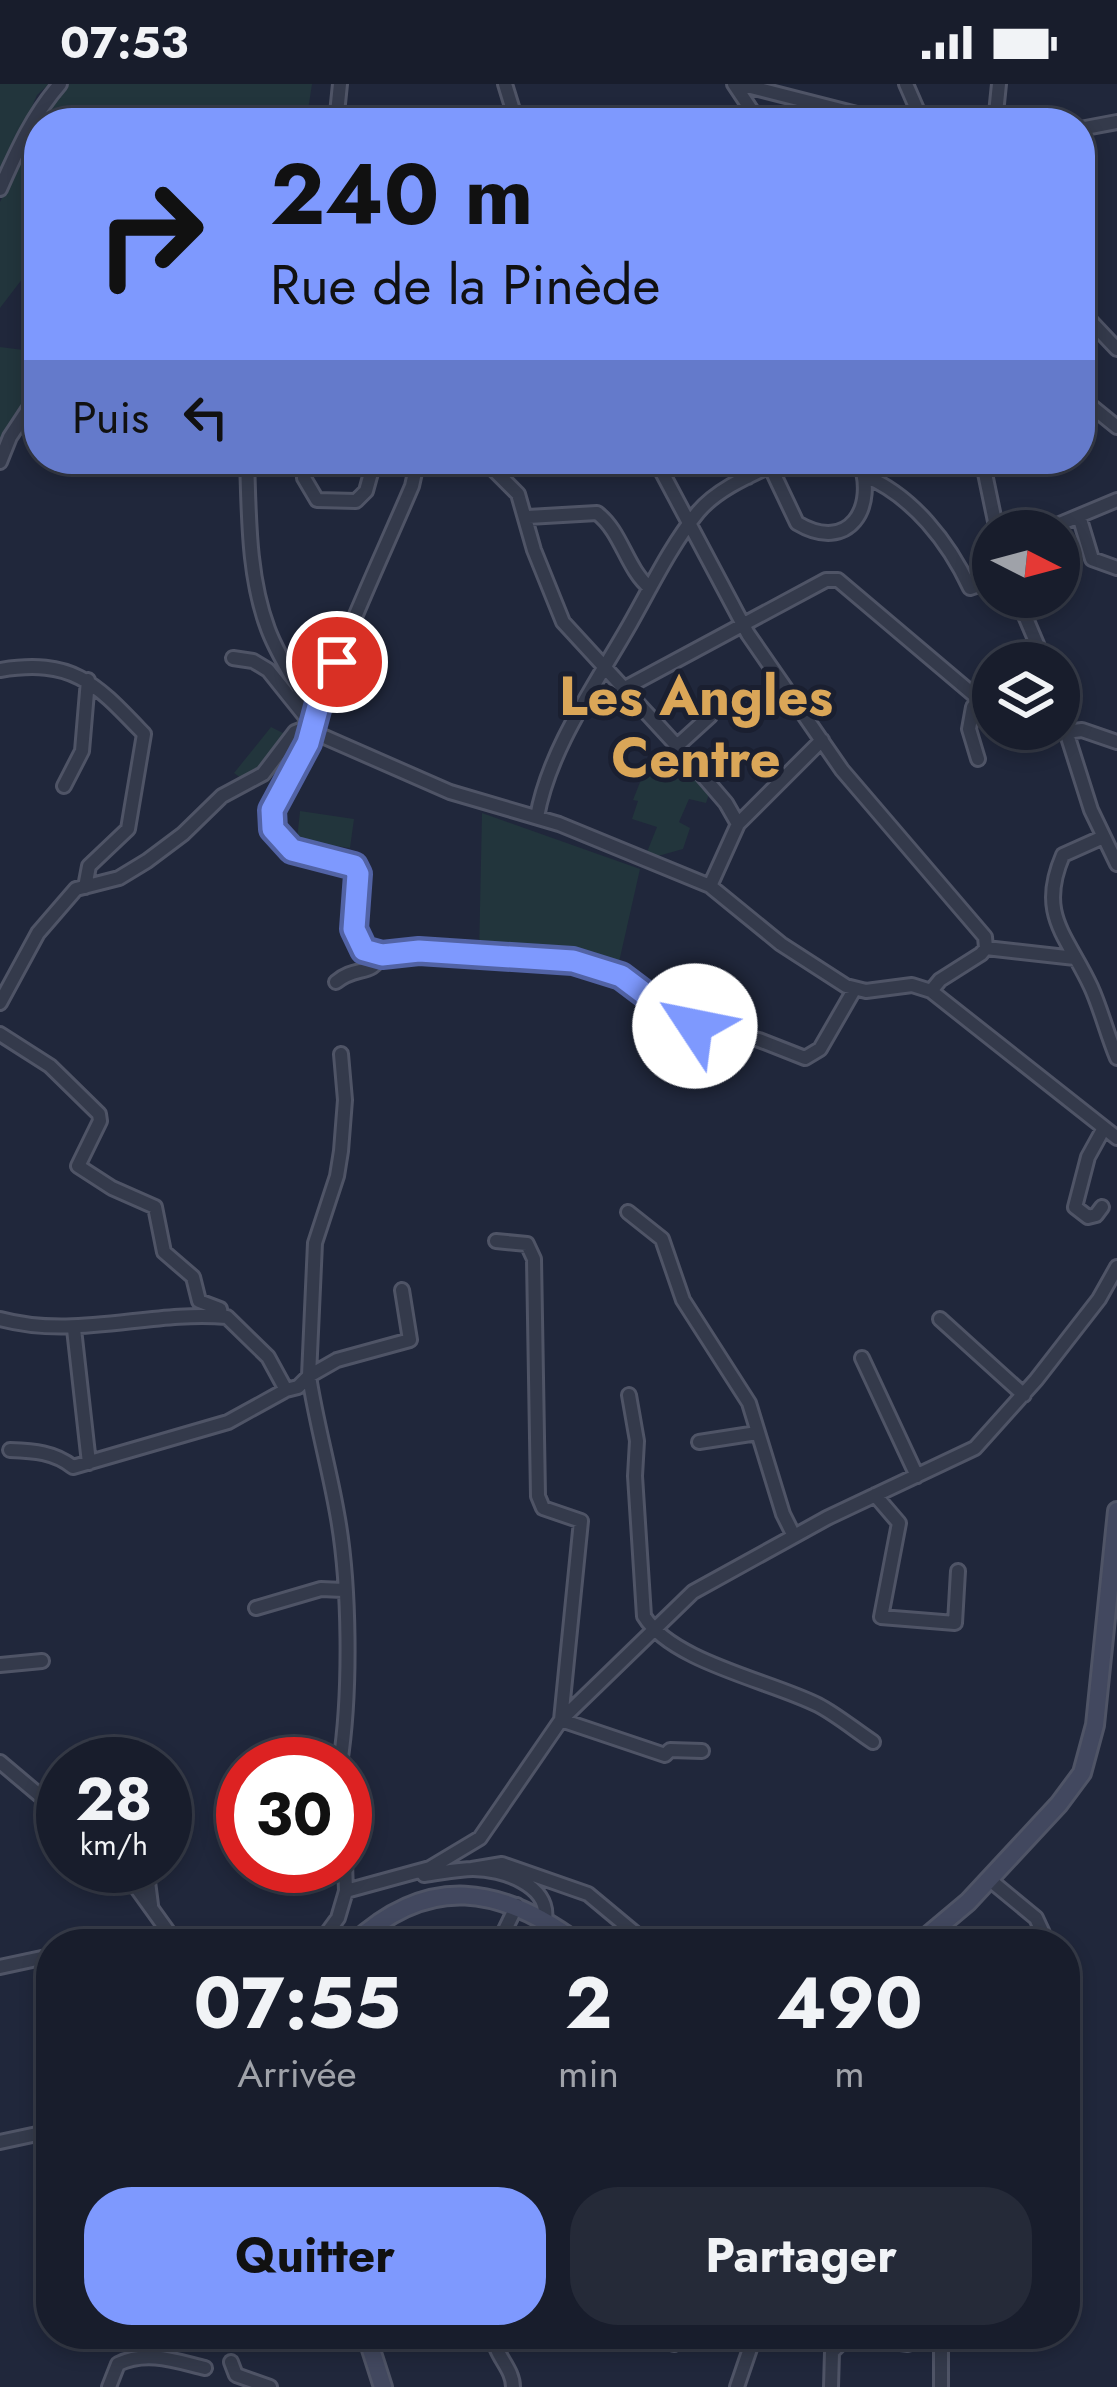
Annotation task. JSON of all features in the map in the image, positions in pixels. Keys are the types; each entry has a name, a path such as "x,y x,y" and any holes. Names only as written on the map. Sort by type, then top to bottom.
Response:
{"main road":[{"path":"934,1929 990,1880 1060,1804 1089,1758 1117,1511"},
{"path":"373,1929 395,1912 433,1899 483,1897 517,1905 558,1929"},
{"path":"371,2349 383,2387"}],"street":[{"path":"39,108 60,84"},
{"path":"737,84 832,108"},
{"path":"1116,122 1117,131"},
{"path":"0,189 24,134"},
{"path":"1095,326 1117,349"},
{"path":"0,462 24,416"},
{"path":"247,474 249,528 268,629 313,725"},
{"path":"306,474 310,493 326,502 356,501 366,491 371,474"},
{"path":"415,474 320,699 308,743 272,810 273,829 292,850 354,866 358,874 357,942 364,950 382,955 419,951 587,964 632,982 686,1023 759,1040 805,1058 820,1049 854,989"},
{"path":"499,474 513,487 528,517 534,550 557,612 726,802 738,824"},
{"path":"663,474 742,624 821,740 934,880 980,929 986,948"},
{"path":"537,817 551,769 690,524 718,494 754,474"},
{"path":"773,474 790,514 797,523 818,532 839,531 857,520 866,497 865,476"},
{"path":"985,474 993,510"},
{"path":"865,476 942,538 972,587"},
{"path":"1080,516 1117,500"},
{"path":"528,517 597,513 608,522 640,579 650,588"},
{"path":"1080,519 1092,559 1117,568"},
{"path":"625,688 826,580 838,580 972,685"},
{"path":"233,658 253,661 268,670 320,735 450,792 537,817 710,886 781,944 854,989 912,985 931,991 1117,1138"},
{"path":"0,670 67,669 88,680 144,734 128,829 89,866 85,887"},
{"path":"64,785 82,751 88,680"},
{"path":"677,746 716,706"},
{"path":"0,1003 38,933 76,889 119,878 146,861 223,796 263,774 295,731 313,725"},
{"path":"1080,730 1117,742"},
{"path":"710,886 738,824 821,740"},
{"path":"975,750 978,759"},
{"path":"1071,750 1101,838 1117,864"},
{"path":"1101,838 1063,855 1051,884 1054,914 1092,990 1117,1058"},
{"path":"931,991 986,948 1075,958"},
{"path":"336,982 349,972 368,970 382,955"},
{"path":"0,1034 50,1066 99,1114 78,1166 112,1189 155,1207 164,1252 193,1277 199,1301 220,1309 222,1317"},
{"path":"341,1054 345,1100 341,1151 315,1243 309,1376 338,1515 346,1704 343,1737"},
{"path":"1102,1207 1088,1217 1075,1207 1088,1157 1104,1128"},
{"path":"628,1212 662,1239 683,1300 734,1373 749,1403 794,1536"},
{"path":"496,1241 527,1244 534,1259 538,1496 543,1508 581,1521 561,1720"},
{"path":"372,1884 430,1868 480,1838 561,1720 693,1592 794,1536 975,1448 1024,1395 1099,1299 1117,1268"},
{"path":"10,1450 41,1452 73,1467 228,1422 298,1387 337,1360 410,1340 402,1290"},
{"path":"0,1319 34,1328 74,1329 227,1317 268,1357 286,1390"},
{"path":"940,1318 1024,1395"},
{"path":"74,1329 89,1463"},
{"path":"862,1358 916,1476"},
{"path":"629,1395 637,1441 644,1616 652,1629 704,1659 818,1705 873,1742"},
{"path":"699,1442 757,1433"},
{"path":"875,1495 899,1523 881,1617 956,1623 958,1571"},
{"path":"256,1608 321,1589 343,1590"},
{"path":"0,1665 42,1661"},
{"path":"561,1720 665,1755 670,1750 702,1751"},
{"path":"0,1762 36,1792"},
{"path":"399,1876 502,1864 588,1894 630,1929"},
{"path":"472,1869 511,1877 540,1894 544,1919"},
{"path":"990,1880 1036,1918 1041,1929"},
{"path":"142,1893 167,1929"},
{"path":"150,1893 152,1906"},
{"path":"330,1929 346,1893"},
{"path":"505,1929 517,1905"},
{"path":"0,1967 36,1962"},
{"path":"0,2142 36,2134"},
{"path":"495,2349 513,2387"},
{"path":"737,2387 749,2349"},
{"path":"831,2387 835,2349"},
{"path":"941,2349 941,2387"},
{"path":"109,2387 118,2364 129,2359 160,2357 206,2368"},
{"path":"231,2362 236,2374 270,2387"}],"shaded area":[{"path":"0,84 49,84 31,108 24,108 24,125 0,179"},
{"path":"67,84 312,84 308,108 46,108"},
{"path":"24,151 24,277 0,308 0,202"},
{"path":"0,347 24,350 24,408 0,451"},
{"path":"271,727 285,734 263,770 247,782 234,773"},
{"path":"675,749 709,794 706,803 689,799 679,822 690,828 683,849 658,856 647,852 657,827 632,819 638,801 633,800 644,772"},
{"path":"300,811 354,819 350,848 297,840"},
{"path":"482,813 640,869 617,971 479,955"}],"district":[{"name":"Les Angles Centre","path":"696,727"}],"route":[{"path":"337,662 301,759 272,810 273,829 292,850 354,866 358,874 354,929 364,950 382,955 419,951 587,964 621,976 678,1019 695,1026"}]}
